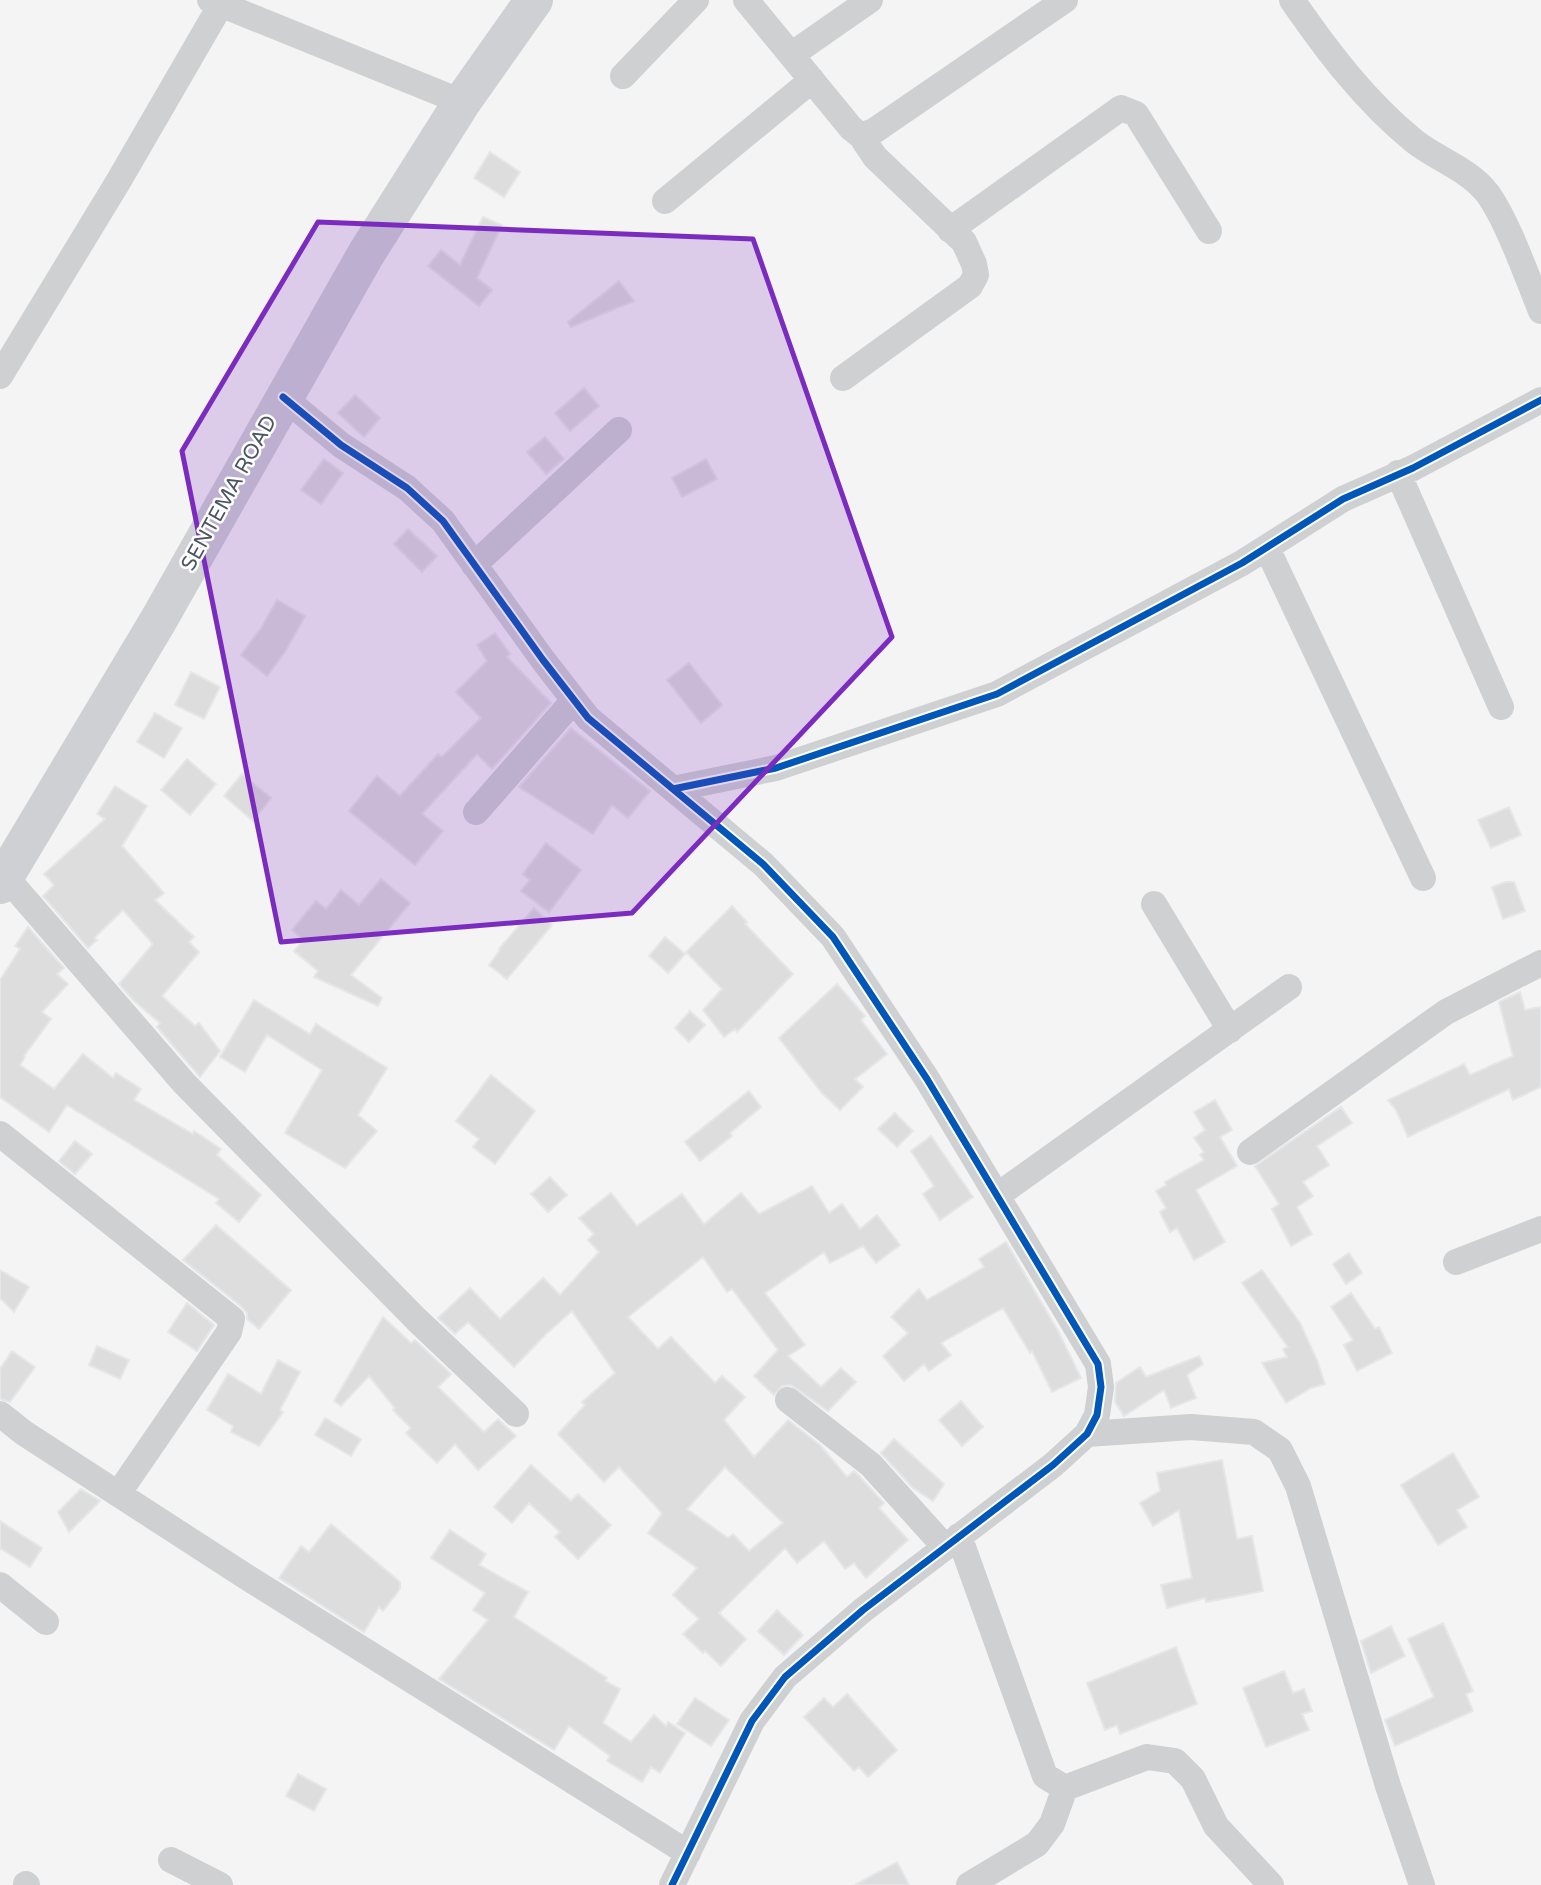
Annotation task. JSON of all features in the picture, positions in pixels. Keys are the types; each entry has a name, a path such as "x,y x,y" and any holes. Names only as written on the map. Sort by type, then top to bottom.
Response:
{"main road":[{"name":"SENTEMA ROAD","path":"3,881 158,621 366,254 462,102 534,0"}],"street":[{"path":"623,76 696,0"},
{"path":"746,0 851,128 861,136 875,157 964,242 974,264 976,275 970,286 843,378"},
{"path":"791,55 870,0"},
{"path":"861,136 874,131 1065,0"},
{"path":"1292,0 1324,47 1370,102 1416,143 1472,177 1488,195 1501,218 1541,311"},
{"path":"0,376 118,182 215,3 462,102"},
{"path":"665,201 812,80"},
{"path":"950,230 1121,108 1136,114 1209,231"},
{"path":"283,397 341,445 407,488 443,520 588,718 763,864 833,937 927,1079 1098,1364 1101,1387 1097,1415 1087,1434 1053,1465 863,1610 785,1677 752,1721 672,1885"},
{"path":"673,789 776,768 997,694 1267,548 1343,499 1541,400"},
{"path":"474,565 619,430"},
{"path":"1398,473 1501,707"},
{"path":"1267,548 1423,878"},
{"path":"476,812 574,700"},
{"path":"3,881 184,1083 416,1319 516,1415"},
{"path":"1154,904 1230,1030"},
{"path":"1250,1152 1446,1012 1541,963"},
{"path":"998,1195 1289,987"},
{"path":"0,1134 232,1320 229,1332 118,1494"},
{"path":"1456,1262 1541,1229"},
{"path":"788,1400 871,1465 952,1542 1045,1776 1065,1788"},
{"path":"0,1414 24,1433 118,1494 688,1853"},
{"path":"1087,1434 1191,1427 1254,1432 1280,1450 1298,1486 1388,1787 1422,1885"},
{"path":"0,1585 46,1622"},
{"path":"969,1885 1037,1844 1052,1824 1065,1788 1147,1757 1175,1761 1193,1780 1216,1826 1271,1885"},
{"path":"171,1860 220,1885"}],"highlighted area":[{"path":"318,222 753,239 892,637 632,913 281,942 182,451"}],"building":[{"path":"490,152 520,172 504,197 474,178"},
{"path":"483,217 502,225 477,278 492,290 479,306 428,266 441,250 460,265"},
{"path":"619,281 634,301 571,327 568,322"},
{"path":"584,388 599,406 570,431 555,413"},
{"path":"355,395 380,418 364,437 338,413"},
{"path":"545,437 564,459 546,474 527,452"},
{"path":"324,459 343,473 321,504 301,490"},
{"path":"706,459 717,479 682,497 672,478"},
{"path":"408,529 437,556 422,572 394,544"},
{"path":"277,600 305,616 285,652 267,676 241,655"},
{"path":"495,633 510,654 507,657 551,703 492,769 477,754 422,814 443,831 415,865 349,811 377,776 400,796 438,754 442,757 481,718 456,692 487,661 477,645"},
{"path":"689,663 722,705 701,723 667,680"},
{"path":"191,672 220,687 204,719 175,705"},
{"path":"155,713 182,728 164,758 137,742"},
{"path":"571,728 650,791 628,818 612,805 593,834 519,787"},
{"path":"187,759 216,784 190,815 161,790"},
{"path":"242,774 271,798 253,821 224,796"},
{"path":"115,786 147,806 122,846 164,893 155,900 194,937 189,942 199,952 162,996 195,1026 199,1023 220,1051 200,1077 157,1027 160,1023 119,984 153,944 123,910 94,938 97,940 88,948 43,896 54,885 44,874 105,819 97,814"},
{"path":"1509,807 1521,835 1491,848 1478,820"},
{"path":"546,843 581,870 549,912 521,891 530,880 523,874"},
{"path":"381,879 410,903 351,975 382,998 378,1006 314,977 318,971 294,951 303,940 292,930 316,901 326,909 341,890 359,905"},
{"path":"1514,882 1525,911 1503,919 1492,887"},
{"path":"732,906 747,922 745,924 793,974 737,1032 735,1029 724,1037 703,1010 722,989 686,952"},
{"path":"534,908 552,925 507,979 489,965"},
{"path":"28,927 64,968 57,974 68,984 42,1012 51,1019 20,1065 54,1089 83,1054 113,1078 116,1073 141,1089 134,1100 193,1134 194,1131 221,1149 217,1155 261,1195 239,1222 216,1203 219,1199 67,1105 49,1132 0,1097 0,980 20,949 15,946"},
{"path":"665,937 685,954 668,973 649,956"},
{"path":"837,984 865,1016 861,1020 887,1054 855,1079 863,1087 840,1110 822,1093 779,1038"},
{"path":"1520,992 1525,1010 1541,1007 1541,1087 1513,1100 1509,1089 1408,1137 1396,1110 1388,1100 1464,1064 1470,1075 1513,1056 1499,1002"},
{"path":"254,1000 310,1034 316,1024 387,1068 358,1115 377,1131 345,1168 285,1133 322,1070 267,1035 245,1072 220,1057"},
{"path":"690,1011 705,1025 689,1042 675,1028"},
{"path":"491,1075 535,1111 495,1164 473,1147 479,1139 456,1121"},
{"path":"749,1091 761,1107 730,1133 732,1136 700,1161 685,1142"},
{"path":"1215,1100 1232,1130 1220,1137 1237,1166 1196,1190 1225,1242 1194,1260 1177,1228 1170,1232 1160,1212 1166,1208 1156,1191 1166,1185 1165,1182 1204,1160 1200,1155 1204,1152 1194,1138 1205,1130 1194,1112"},
{"path":"1341,1107 1352,1123 1317,1146 1329,1165 1303,1182 1313,1196 1297,1207 1312,1234 1291,1246 1272,1209 1279,1204 1255,1166"},
{"path":"895,1113 913,1131 897,1147 878,1129"},
{"path":"931,1136 973,1197 940,1220 923,1194 934,1186 911,1151"},
{"path":"75,1141 92,1154 75,1174 59,1161"},
{"path":"550,1177 567,1195 548,1212 531,1194"},
{"path":"812,1186 829,1213 842,1204 860,1229 877,1215 900,1245 876,1263 863,1246 830,1263 824,1252 765,1293 805,1345 788,1356 821,1387 841,1368 856,1382 828,1411 791,1385 782,1386 774,1395 754,1376 778,1350 732,1289 727,1292 703,1257 628,1317 658,1349 671,1337 715,1383 722,1376 745,1397 724,1420 754,1457 788,1420 820,1445 847,1477 854,1471 860,1477 884,1503 879,1508 908,1540 866,1578 854,1563 845,1569 824,1541 797,1563 785,1548 719,1613 746,1639 721,1666 683,1634 699,1619 673,1595 697,1568 648,1533 662,1513 619,1467 604,1482 558,1434 585,1405 582,1402 615,1373 572,1311 514,1367 468,1322 455,1334 438,1318 470,1288 500,1319 543,1278 560,1295 599,1252 588,1240 594,1234 579,1218 611,1193 637,1226 682,1194 704,1224 741,1193 759,1214","holes":["725,1467 783,1523 749,1551 733,1534 728,1538 687,1509"]},
{"path":"216,1225 291,1290 259,1329 247,1319 247,1313 242,1307 183,1260"},
{"path":"1006,1242 1058,1331 1081,1378 1052,1392 1032,1351 1030,1353 1003,1308 941,1343 951,1355 929,1371 924,1364 904,1381 883,1356 908,1333 891,1317 919,1289 927,1300 984,1267 979,1259"},
{"path":"1349,1253 1362,1273 1346,1284 1333,1264"},
{"path":"0,1270 29,1287 14,1312 0,1298"},
{"path":"1262,1270 1300,1323 1325,1384 1311,1388 1286,1403 1262,1363 1287,1357 1283,1349 1288,1347 1242,1283"},
{"path":"1351,1293 1375,1329 1379,1327 1392,1353 1357,1371 1344,1345 1353,1340 1331,1307"},
{"path":"187,1303 214,1325 197,1351 168,1332"},
{"path":"383,1317 411,1343 415,1340 451,1374 438,1387 484,1432 498,1419 516,1436 478,1470 455,1444 437,1463 406,1433 411,1428 393,1410 395,1408 369,1376 341,1406 334,1401"},
{"path":"97,1346 129,1360 120,1379 89,1365"},
{"path":"12,1351 35,1367 10,1402 0,1399 0,1369"},
{"path":"1199,1356 1203,1364 1187,1375 1196,1398 1171,1408 1164,1390 1124,1416 1115,1402 1116,1383 1140,1367 1146,1377"},
{"path":"278,1360 300,1372 280,1410 283,1412 259,1446 231,1432 233,1426 207,1410 228,1374 261,1394"},
{"path":"961,1401 983,1427 962,1446 939,1420"},
{"path":"325,1418 361,1439 351,1456 315,1435"},
{"path":"894,1439 944,1484 933,1501 913,1488 881,1453"},
{"path":"1453,1453 1479,1497 1457,1510 1467,1527 1438,1545 1401,1485"},
{"path":"1222,1460 1237,1539 1252,1536 1263,1591 1206,1602 1205,1598 1167,1608 1161,1585 1192,1578 1179,1510 1153,1526 1140,1503 1160,1491 1157,1473"},
{"path":"531,1465 571,1501 578,1494 611,1525 578,1559 555,1537 560,1532 529,1503 512,1523 494,1507"},
{"path":"81,1489 100,1501 69,1532 58,1512"},
{"path":"0,1521 42,1548 30,1567 0,1548"},
{"path":"331,1524 400,1582 400,1589 383,1611 379,1607 364,1632 279,1578 301,1546 309,1552"},
{"path":"450,1530 486,1554 479,1565 528,1592 514,1617 620,1689 603,1723 631,1742 654,1715 666,1726 668,1722 685,1733 660,1773 651,1767 642,1782 607,1761 610,1756 569,1726 554,1750 439,1679 488,1620 473,1610 485,1593 431,1558"},
{"path":"777,1610 803,1635 784,1655 758,1631"},
{"path":"1443,1623 1473,1691 1466,1694 1473,1711 1395,1746 1385,1720 1434,1697 1408,1639"},
{"path":"1391,1626 1405,1656 1371,1673 1361,1641"},
{"path":"1176,1647 1197,1704 1120,1734 1117,1725 1105,1730 1087,1683"},
{"path":"1284,1671 1293,1693 1304,1689 1312,1711 1302,1714 1309,1730 1266,1747 1243,1688"},
{"path":"847,1694 897,1750 868,1777 859,1767 854,1771 804,1717 824,1698 833,1707"},
{"path":"695,1698 729,1720 711,1746 677,1724"},
{"path":"298,1774 326,1789 314,1811 286,1796"},
{"path":"897,1862 909,1885 855,1885"}],"cycle path":[{"path":"283,397 341,445 407,488 443,521 588,718 673,789 776,768 997,694 1242,563 1343,499 1413,468 1541,400"},
{"path":"672,1885 752,1721 785,1677 863,1610 1053,1465 1087,1434 1097,1415 1101,1387 1098,1364 927,1079 833,937 763,864 673,789"}]}
